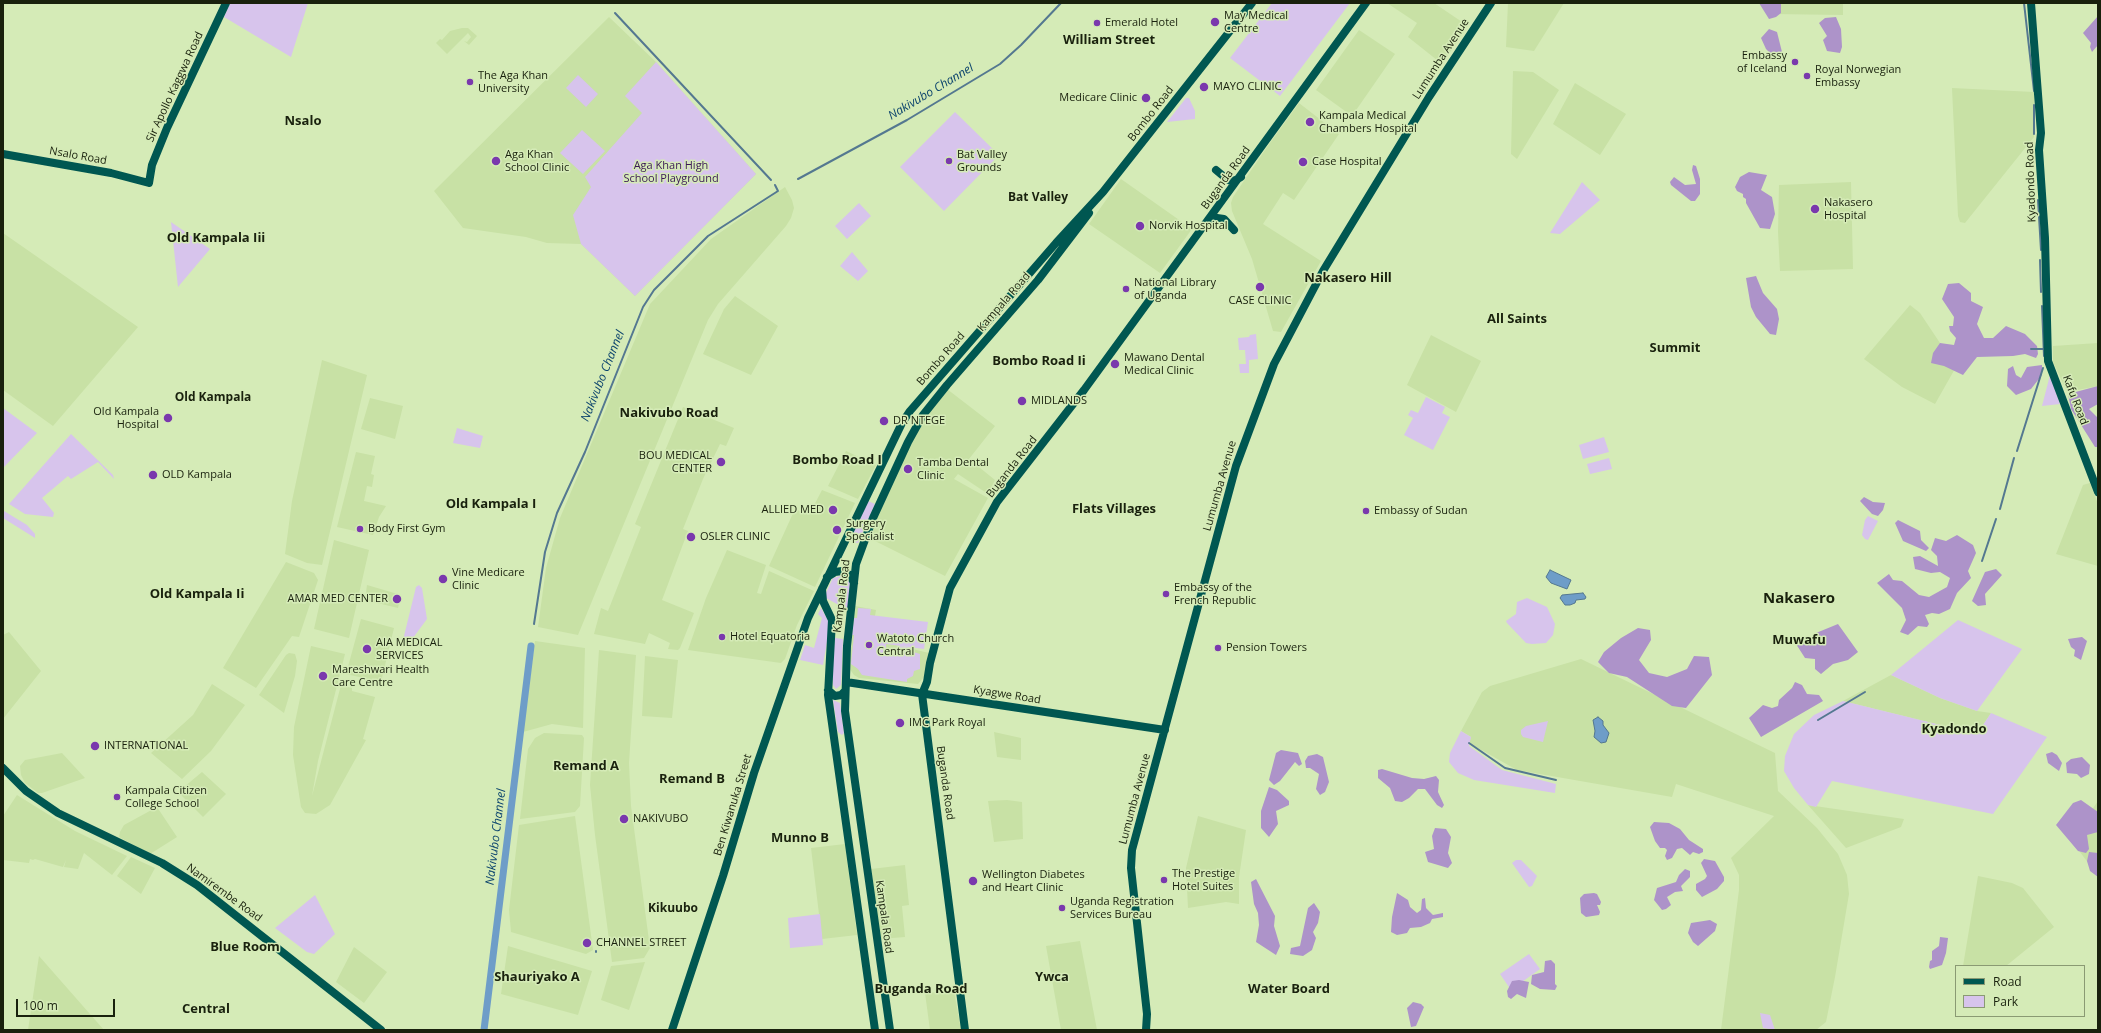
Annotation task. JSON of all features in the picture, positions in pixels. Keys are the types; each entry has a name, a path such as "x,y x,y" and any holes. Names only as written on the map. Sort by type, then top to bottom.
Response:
{"main road":[{"name":"Sir Apollo Kaggwa Road","path":"149,183 152,165 167,128 226,3"},
{"name":"Bombo Road","path":"822,589 898,431 910,411 1103,192 1252,3"},
{"name":"Buganda Road","path":"965,1030 922,694 927,682 930,663 950,588 998,502 1050,435 1241,177 1366,3"},
{"name":"Lumumba Avenue","path":"1146,1030 1147,1014 1131,868 1132,850 1236,466 1274,364 1323,271 1385,168 1491,3"},
{"name":"Kyadondo Road","path":"2031,3 2041,134 2039,150 2045,238 2048,361"},
{"name":"Nsalo Road","path":"3,154 111,173 149,183"},
{"path":"1216,170 1228,180 1234,181 1241,177"},
{"name":"Kampala Road","path":"890,1030 845,711 845,691 856,564 863,540 909,438 938,395 1038,280 1103,192"},
{"path":"1208,221 1220,218 1228,222 1234,230"},
{"name":"Kafu Road","path":"2048,361 2098,492"},
{"path":"898,431 906,431 909,438"},
{"path":"827,578 835,572 842,571 850,575 854,584"},
{"name":"Kampala Road","path":"822,589 823,601 832,620 828,690 857,910 875,1030"},
{"name":"Ben Kiwanuka Street","path":"672,1030 723,876 754,773 792,660 822,589"},
{"name":"Kyagwe Road","path":"846,682 1165,730"},
{"path":"828,690 835,696 841,695 845,691"},
{"name":"Namirembe Road","path":"3,768 26,791 58,813 162,864 198,885 377,1029"},
{"path":"864,902 872,908 864,916 857,910 864,902"}],"shaded area":[{"path":"1387,3 1434,3 1468,26 1442,64 1408,37 1417,23"},
{"path":"1508,3 1564,3 1534,51 1506,47"},
{"path":"1759,3 1781,3 1781,13 1776,17 1769,19"},
{"path":"1772,3 1843,3 1843,15 1773,14"},
{"path":"2098,16 2098,45 2092,52 2090,47 2091,43 2083,33"},
{"path":"609,17 656,62 756,174 635,296 581,244 547,243 526,237 463,228 434,191"},
{"path":"1836,17 1841,29 1842,47 1840,53 1827,51 1823,40 1827,36 1819,23 1825,18"},
{"path":"468,28 477,36 469,45 464,41 467,42 471,37 468,33 447,54 436,43 440,39 442,40 450,31"},
{"path":"1769,29 1777,32 1782,52 1781,55 1774,57 1766,49 1761,38"},
{"path":"1359,30 1395,54 1352,116 1316,90"},
{"path":"1513,71 1533,72 1559,90 1517,159 1511,154"},
{"path":"1575,83 1626,114 1600,155 1553,124"},
{"path":"1952,88 2034,92 2034,137 1965,223 1960,222 1958,216"},
{"path":"1299,103 1339,134 1294,200 1283,193 1263,224 1321,261 1281,332 1273,331 1252,259 1232,211 1231,203 1233,197 1267,147"},
{"path":"1693,165 1696,166 1700,179 1700,194 1695,201 1691,201 1671,185 1670,182 1674,177 1685,185 1696,184 1692,170"},
{"path":"1749,172 1767,175 1761,190 1772,197 1775,214 1770,229 1760,228 1746,203 1746,199 1743,197 1743,194 1737,191 1735,187 1740,177"},
{"name":"Norvik Hospital","path":"1121,179 1192,229 1160,273 1089,224"},
{"name":"Nakasero Hospital","path":"1851,182 1853,269 1780,271 1778,232 1779,185"},
{"path":"785,187 792,200 794,208 791,218 786,226 718,304 708,320 578,635 538,627 546,568 560,518 650,304 711,239"},
{"path":"3,233 138,327 53,426 3,390"},
{"path":"1756,276 1763,293 1777,309 1779,319 1776,335 1770,334 1756,317 1751,307 1746,278"},
{"path":"1959,283 1971,293 1971,301 1983,307 1977,324 1984,338 1993,338 2006,326 2025,334 2037,346 2038,354 2036,358 2025,354 2013,356 1977,357 1963,375 1944,366 1931,363 1933,353 1940,343 1954,345 1956,338 1950,331 1949,326 1953,326 1954,317 1942,299 1948,284"},
{"path":"735,296 778,326 751,375 703,354 724,309"},
{"path":"1910,305 1920,313 1956,367 1935,404 1902,387 1864,359"},
{"path":"1431,335 1481,361 1456,412 1407,385"},
{"path":"2098,343 2098,386 2067,392 2053,362 2053,346"},
{"path":"322,360 367,375 322,565 307,563 285,554 292,501"},
{"path":"2042,365 2042,375 2031,389 2016,395 2007,386 2008,369 2013,366 2016,375 2021,378 2027,367"},
{"path":"2098,386 2098,404 2089,409 2098,418 2098,447 2095,447 2071,409 2068,394"},
{"path":"947,389 995,426 969,459 995,480 988,494 958,474 954,479 988,498 945,576 867,537 920,423"},
{"path":"370,398 403,406 395,439 361,429"},
{"path":"683,407 734,428 726,446 720,444 703,479 683,529 688,531 662,600 694,613 678,650 668,649 670,643 649,633 645,644 594,634 601,608 608,611 641,527 635,524"},
{"path":"846,451 876,465 858,499 828,486"},
{"path":"356,452 375,456 371,474 374,475 372,487 367,486 364,501 386,506 379,517 373,535 337,527"},
{"path":"2090,483 2098,504 2098,566 2056,554 2083,485"},
{"path":"822,490 855,503 815,587 769,566 795,509 809,515"},
{"path":"1864,497 1873,502 1885,503 1883,510 1878,516 1872,514 1860,501"},
{"path":"1898,520 1920,531 1921,540 1929,548 1926,551 1903,541 1895,523"},
{"path":"1957,535 1973,545 1976,553 1968,571 1971,578 1957,593 1950,609 1939,614 1932,613 1925,615 1929,624 1927,627 1918,626 1908,635 1900,632 1906,620 1902,608 1877,583 1889,574 1893,580 1902,581 1919,595 1929,597 1947,587 1950,578 1940,572 1931,573 1915,569 1913,557 1920,556 1938,566 1937,556 1931,550 1935,538 1946,541"},
{"path":"334,540 369,550 349,638 314,629"},
{"path":"727,550 766,565 757,593 761,594 769,571 814,591 797,625 785,659 781,663 688,650 706,598"},
{"path":"286,562 314,573 318,580 299,637 292,636 256,688 223,668"},
{"path":"1996,569 2002,575 1985,594 1986,605 1978,606 1972,601 1985,572"},
{"path":"367,585 401,595 398,608 365,600"},
{"name":"Watoto Church Central","path":"855,606 876,610 871,639 929,653 924,677 918,684 859,678 854,675 849,668"},
{"path":"361,619 394,628 381,682 346,674"},
{"path":"1838,624 1858,652 1848,660 1833,664 1821,674 1815,669 1815,659 1805,658 1796,644 1798,642 1811,644 1816,638 1816,633"},
{"path":"1638,628 1650,630 1651,640 1639,660 1649,673 1667,677 1687,669 1694,656 1709,657 1712,675 1686,708 1672,706 1627,677 1609,673 1598,662 1604,652 1621,638"},
{"path":"9,632 41,671 3,719 3,635"},
{"path":"2082,637 2087,641 2081,660 2074,656 2075,650 2071,647 2068,639"},
{"path":"535,641 585,648 583,728 552,724 523,732"},
{"path":"311,646 345,654 318,761 312,796 341,685 352,688 352,691 375,697 363,739 366,740 330,805 316,814 305,813 301,807 293,755 294,727"},
{"path":"599,650 636,655 629,763 631,806 650,948 644,958 612,962 595,835 590,785"},
{"path":"289,653 295,654 297,661 295,676 284,713 259,695 286,655"},
{"path":"645,656 678,660 672,718 642,716"},
{"path":"1581,659 1775,753 1778,791 1817,828 1838,854 1847,875 1849,894 1826,1022 1816,1030 1721,1030 1739,890 1739,875 1731,858 1774,816 1676,784 1672,797 1517,770 1469,743 1471,737 1461,731 1482,692 1490,686"},
{"path":"1891,675 1940,698 1977,711 1991,713 1977,734 1843,701"},
{"path":"1795,682 1802,685 1807,694 1819,695 1823,701 1761,737 1749,718 1763,705 1772,708 1778,706 1779,700 1792,688"},
{"path":"212,684 245,705 211,751 182,779 151,753 193,715"},
{"path":"994,732 1021,738 1021,760 997,757"},
{"path":"544,733 582,735 584,738 580,806 575,812 520,819 528,749 535,738"},
{"path":"1281,750 1298,753 1302,764 1299,766 1295,762 1280,781 1274,785 1269,780 1276,753"},
{"path":"2052,752 2057,755 2062,763 2059,771 2048,763 2046,754"},
{"path":"62,753 85,778 42,793 38,793 25,783 21,775 20,766 25,760"},
{"path":"1317,754 1323,757 1329,782 1325,792 1320,795 1316,789 1319,774 1310,768 1306,768 1305,761 1308,756"},
{"path":"2082,757 2090,765 2089,774 2081,778 2077,774 2067,773 2066,763 2071,759"},
{"path":"1382,769 1412,778 1424,779 1436,776 1439,780 1438,792 1444,805 1442,808 1437,805 1425,789 1418,789 1409,798 1402,802 1395,801 1390,788 1378,778 1378,770"},
{"path":"202,772 226,794 203,817 178,792"},
{"path":"1269,787 1277,790 1289,801 1289,805 1276,811 1278,824 1269,837 1261,828 1261,811"},
{"path":"17,795 75,831 127,856 112,875 84,853 78,869 64,867 66,860 63,867 35,859 30,859 29,863 3,860 3,816"},
{"path":"1007,800 1022,802 1023,839 994,842 988,801"},
{"path":"2081,800 2098,812 2098,832 2087,835 2089,849 2086,853 2078,851 2056,825 2073,803"},
{"path":"2098,801 2098,876 2071,840"},
{"path":"1808,805 1904,819 1901,827 1846,848"},
{"path":"157,807 177,837 150,854 119,837 124,825"},
{"path":"575,816 593,950 586,954 511,932 509,910 519,825"},
{"path":"1198,816 1246,830 1239,877 1239,904 1226,902 1188,908 1186,868"},
{"path":"1654,822 1669,823 1680,829 1689,840 1703,849 1703,852 1699,854 1693,852 1690,855 1682,848 1677,849 1672,858 1667,860 1665,856 1667,850 1665,848 1660,848 1655,841 1650,827"},
{"path":"1435,828 1446,829 1451,837 1448,853 1452,863 1448,868 1428,862 1425,852 1434,849 1432,836"},
{"path":"845,844 857,935 822,939 811,848"},
{"path":"2089,852 2098,853 2098,877 2090,871 2087,861"},
{"path":"131,857 155,868 141,894 117,876"},
{"path":"1704,859 1715,861 1724,877 1724,881 1717,889 1702,897 1696,890 1696,884 1705,879 1707,876 1701,863"},
{"path":"905,865 909,905 902,906 905,937 880,939 871,869"},
{"path":"1685,869 1690,871 1690,877 1681,886 1683,891 1675,892 1667,897 1671,905 1662,910 1654,900 1657,888 1676,882 1679,875"},
{"path":"1978,876 2012,883 2023,888 2054,927 2007,965 1963,965"},
{"path":"1256,879 1275,916 1274,926 1280,946 1276,955 1256,942 1259,925 1258,913 1254,904 1251,882"},
{"path":"1397,893 1408,900 1410,907 1417,913 1421,910 1422,899 1425,898 1426,908 1433,915 1443,913 1443,917 1432,919 1430,923 1421,927 1410,928 1407,933 1397,935 1391,932 1392,917"},
{"path":"1584,894 1597,894 1601,902 1600,905 1597,905 1600,912 1599,915 1586,917 1581,913 1580,898"},
{"path":"1314,903 1320,912 1318,923 1313,932 1316,938 1312,950 1303,956 1290,954 1291,948 1300,946 1308,908"},
{"path":"1710,920 1717,924 1715,931 1698,946 1693,942 1688,933 1691,923"},
{"path":"1940,937 1948,938 1946,953 1942,965 1930,969 1929,967 1930,961 1932,960 1932,951 1939,946"},
{"path":"1080,941 1097,1030 1061,1030 1046,946"},
{"path":"508,946 592,971 578,1015 501,994"},
{"path":"354,947 387,972 364,1003 336,982"},
{"path":"39,956 104,1030 28,1030"},
{"path":"1551,960 1555,964 1555,984 1557,986 1555,990 1540,989 1531,984 1532,975 1544,972 1545,961"},
{"path":"645,962 629,1010 601,1000 611,966"},
{"path":"1519,980 1529,982 1526,998 1517,994 1511,999 1508,997 1507,991 1512,981"},
{"path":"954,991 961,1030 930,1030 925,993"},
{"path":"1413,1002 1421,1004 1424,1007 1416,1026 1411,1027 1407,1008"}],"green space":[{"path":"230,3 308,3 291,57 224,17"},
{"path":"1272,3 1350,3 1280,96 1230,58"},
{"name":"Aga Khan High School Playground","path":"656,62 756,174 635,296 581,244 573,215 591,187 585,177 642,113 625,96"},
{"path":"578,75 598,94 586,107 566,88"},
{"path":"1186,98 1189,98 1195,111 1195,119 1167,122"},
{"name":"Bat Valley Grounds","path":"955,112 999,155 944,211 900,167"},
{"path":"582,130 605,151 583,174 560,153"},
{"path":"1582,182 1600,200 1560,234 1550,233"},
{"path":"859,203 871,216 847,239 835,226"},
{"path":"171,222 210,249 178,287"},
{"path":"852,252 868,271 858,281 840,266"},
{"path":"1256,334 1258,359 1249,360 1249,373 1240,373 1239,364 1246,364 1245,350 1239,350 1238,338 1249,337 1250,335"},
{"path":"2050,375 2060,404 2042,406"},
{"path":"1426,397 1445,407 1442,413 1450,417 1433,450 1404,435 1413,418 1408,415 1411,410 1418,413"},
{"path":"3,408 37,433 3,468"},
{"path":"457,428 483,436 480,448 453,443"},
{"path":"71,434 113,475 114,479 98,462 71,479 68,476 42,498 54,513 53,517 25,514 9,504"},
{"path":"1604,437 1609,452 1583,459 1579,445"},
{"path":"1609,458 1612,469 1590,474 1587,464"},
{"path":"868,501 875,504 858,543 852,542 851,538"},
{"path":"4,511 27,525 35,534 35,538 3,518"},
{"path":"1868,516 1878,521 1868,540 1862,535 1865,520"},
{"path":"843,575 850,583 848,608 837,607 837,604 824,597 833,578"},
{"path":"419,585 422,588 427,619 407,646 404,644 403,640 416,587"},
{"path":"1527,598 1547,607 1555,624 1553,635 1546,643 1526,643 1506,621 1516,614 1517,602"},
{"path":"821,608 830,624 823,665 800,660 805,645 814,648 822,618 818,614"},
{"name":"Watoto Church Central","path":"858,608 871,609 870,615 928,622 924,649 886,644 886,648 899,650 900,646 911,648 910,651 920,654 920,669 914,671 913,676 907,679 907,682 862,675 858,669 851,664 854,618 857,618"},
{"path":"1958,620 2022,649 1977,711 1940,698 1891,675"},
{"path":"835,638 843,639 841,685 836,689 833,685 832,667"},
{"path":"833,700 840,703 844,733 842,735 838,732"},
{"path":"1843,701 1977,734 1991,713 2047,737 1993,814 1832,781 1816,807 1808,805 1794,788 1784,771 1785,756 1794,734 1814,715"},
{"path":"1548,721 1543,742 1523,737 1521,734 1521,730 1526,726"},
{"path":"1461,731 1471,737 1469,746 1502,770 1556,784 1555,793 1474,780 1458,773 1449,762 1450,753"},
{"path":"1516,860 1521,860 1537,876 1532,886 1529,887 1512,863"},
{"path":"315,895 335,934 314,954 307,952 275,928"},
{"path":"820,914 823,945 790,948 788,918"},
{"path":"1529,954 1540,969 1511,990 1500,974"},
{"path":"1760,1013 1770,1015 1775,1030 1763,1028"}],"water":[{"path":"1550,570 1571,580 1567,589 1551,583 1546,577"},
{"path":"1583,593 1586,597 1585,599 1576,600 1575,603 1570,605 1565,605 1560,598 1562,595"},
{"path":"1598,717 1603,721 1603,725 1609,733 1606,742 1601,743 1594,737 1595,731 1593,720"}],"waterway":[{"name":"Nakivubo Channel","path":"798,179 907,120 1000,64 1021,45 1061,3"},
{"path":"2024,3 2034,91"},
{"path":"615,13 771,180"},
{"path":"2034,105 2034,134"},
{"name":"Nakivubo Channel","path":"534,624 545,552 557,513 585,452 643,307 654,290 708,236 778,191 775,185"},
{"path":"2038,200 2041,250"},
{"path":"2040,260 2041,292"},
{"path":"2042,306 2044,356"},
{"path":"2031,349 2043,349"},
{"path":"2017,451 2043,368"},
{"path":"2000,509 2014,458"},
{"path":"1982,561 1996,519"},
{"name":"Nakivubo Channel","path":"484,1030 531,646"},
{"path":"1818,720 1865,692"},
{"path":"1469,743 1505,768 1556,780"}],"place":[{"name":"May Medical Centre","path":"1215,22"},
{"name":"Emerald Hotel","path":"1097,23"},
{"name":"Embassy of Iceland","path":"1795,62"},
{"name":"Royal Norwegian Embassy","path":"1807,76"},
{"name":"The Aga Khan University","path":"470,82"},
{"name":"MAYO CLINIC","path":"1204,87"},
{"name":"Medicare Clinic","path":"1146,98"},
{"name":"Kampala Medical Chambers Hospital","path":"1310,122"},
{"name":"Aga Khan School Clinic","path":"496,161"},
{"name":"Bat Valley Grounds","path":"949,161"},
{"name":"Case Hospital","path":"1303,162"},
{"name":"Nakasero Hospital","path":"1815,209"},
{"name":"Norvik Hospital","path":"1140,226"},
{"name":"CASE CLINIC","path":"1260,287"},
{"name":"National Library of Uganda","path":"1126,289"},
{"name":"Mawano Dental Medical Clinic","path":"1115,364"},
{"name":"MIDLANDS","path":"1022,401"},
{"name":"Old Kampala Hospital","path":"168,418"},
{"name":"DR NTEGE","path":"884,421"},
{"name":"BOU MEDICAL CENTER","path":"721,462"},
{"name":"Tamba Dental Clinic","path":"908,469"},
{"name":"OLD Kampala","path":"153,475"},
{"name":"ALLIED MED","path":"833,510"},
{"name":"Embassy of Sudan","path":"1366,511"},
{"name":"Body First Gym","path":"360,529"},
{"name":"Surgery Specialist","path":"837,530"},
{"name":"OSLER CLINIC","path":"691,537"},
{"name":"Vine Medicare Clinic","path":"443,579"},
{"name":"Embassy of the French Republic","path":"1166,594"},
{"name":"AMAR MED CENTER","path":"397,599"},
{"name":"Hotel Equatoria","path":"722,637"},
{"name":"Watoto Church Central","path":"869,645"},
{"name":"Pension Towers","path":"1218,648"},
{"name":"AIA MEDICAL SERVICES","path":"367,649"},
{"name":"Mareshwari Health Care Centre","path":"323,676"},
{"name":"IMC Park Royal","path":"900,723"},
{"name":"INTERNATIONAL","path":"95,746"},
{"name":"Kampala Citizen College School","path":"117,797"},
{"name":"NAKIVUBO","path":"624,819"},
{"name":"The Prestige Hotel Suites","path":"1164,880"},
{"name":"Wellington Diabetes and Heart Clinic","path":"973,881"},
{"name":"Uganda Registration Services Bureau","path":"1062,908"},
{"name":"CHANNEL STREET","path":"587,943"}],"district":[{"name":"William Street","path":"1109,40"},
{"name":"Nsalo","path":"303,121"},
{"name":"Bat Valley","path":"1038,198"},
{"name":"Old Kampala Iii","path":"216,238"},
{"name":"Nakasero Hill","path":"1348,278"},
{"name":"All Saints","path":"1517,319"},
{"name":"Summit","path":"1675,348"},
{"name":"Bombo Road Ii","path":"1039,361"},
{"name":"Old Kampala","path":"213,398"},
{"name":"Nakivubo Road","path":"669,413"},
{"name":"Bombo Road I","path":"837,460"},
{"name":"Old Kampala I","path":"491,504"},
{"name":"Flats Villages","path":"1114,509"},
{"name":"Old Kampala Ii","path":"197,594"},
{"name":"Nakasero","path":"1799,599"},
{"name":"Muwafu","path":"1799,640"},
{"name":"Kyadondo","path":"1954,729"},
{"name":"Remand A","path":"586,766"},
{"name":"Remand B","path":"692,779"},
{"name":"Munno B","path":"800,838"},
{"name":"Kikuubo","path":"673,909"},
{"name":"Blue Room","path":"245,947"},
{"name":"Shauriyako A","path":"537,977"},
{"name":"Ywca","path":"1052,977"},
{"name":"Buganda Road","path":"921,989"},
{"name":"Water Board","path":"1289,989"},
{"name":"Central","path":"206,1009"}]}
